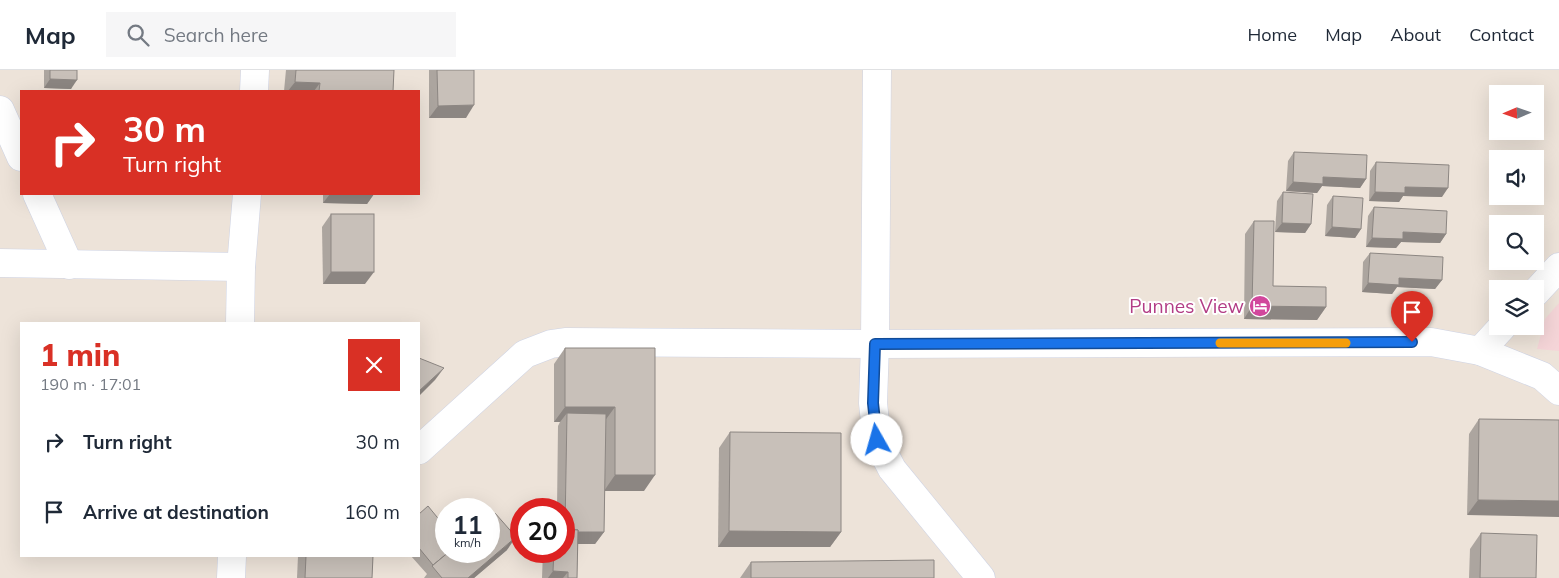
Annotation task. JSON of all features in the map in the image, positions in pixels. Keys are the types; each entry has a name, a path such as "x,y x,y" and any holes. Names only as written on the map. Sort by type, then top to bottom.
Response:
{"street":[{"path":"254,90 256,70"},
{"path":"877,70 873,403 877,440 892,469 981,578"},
{"path":"0,110 20,155"},
{"path":"38,195 69,265"},
{"path":"240,322 241,267 246,195"},
{"path":"0,263 241,267"},
{"path":"1544,283 1559,267"},
{"path":"1480,351 1495,335"},
{"path":"420,449 525,354 551,344 565,342 875,344 1432,342 1480,351 1542,376 1559,391"},
{"path":"231,578 232,557"}],"shaded area":[{"path":"1559,303 1559,351 1537,349 1541,335 1544,335 1545,319"}],"building":[{"path":"50,70 77,70 77,80 50,79"},
{"path":"296,70 394,70 393,90 319,90 320,83 295,82"},
{"path":"437,70 474,70 474,105 438,106"},
{"path":"1294,152 1367,155 1366,179 1323,177 1323,184 1293,182"},
{"path":"1376,162 1449,165 1448,188 1405,187 1405,193 1375,192"},
{"path":"1283,192 1313,194 1311,224 1282,223"},
{"path":"1333,196 1363,198 1361,229 1332,227"},
{"path":"1374,207 1447,211 1446,234 1403,232 1403,239 1372,238"},
{"path":"331,214 374,214 374,272 331,272"},
{"path":"1254,221 1274,221 1273,286 1326,287 1326,307 1252,306"},
{"path":"1370,253 1443,257 1442,280 1399,278 1399,285 1368,283"},
{"path":"565,348 655,348 655,475 615,475 615,407 565,407"},
{"path":"420,358 444,368 420,390"},
{"path":"567,413 606,414 604,532 578,532 578,530 575,530 575,498 566,498"},
{"path":"1479,419 1559,420 1559,501 1478,500"},
{"path":"730,432 841,433 841,532 729,531"},
{"path":"428,506 435,515 435,563 433,565 420,549 420,513"},
{"path":"500,519 510,530 510,542 500,551"},
{"path":"575,530 578,530 577,578 568,578 568,572 553,571 553,563 575,563"},
{"path":"1481,533 1537,535 1536,578 1480,578"},
{"path":"306,557 373,557 372,578 305,578"},
{"path":"934,560 934,578 751,578 751,562"},
{"path":"436,563 486,563 468,578 442,578 432,566"}],"slow traffic":[{"path":"1220,343 1346,343"}],"place":[{"name":"Punnes View","path":"1260,306"}],"route":[{"path":"877,440 873,403 875,344 1412,342"}]}
